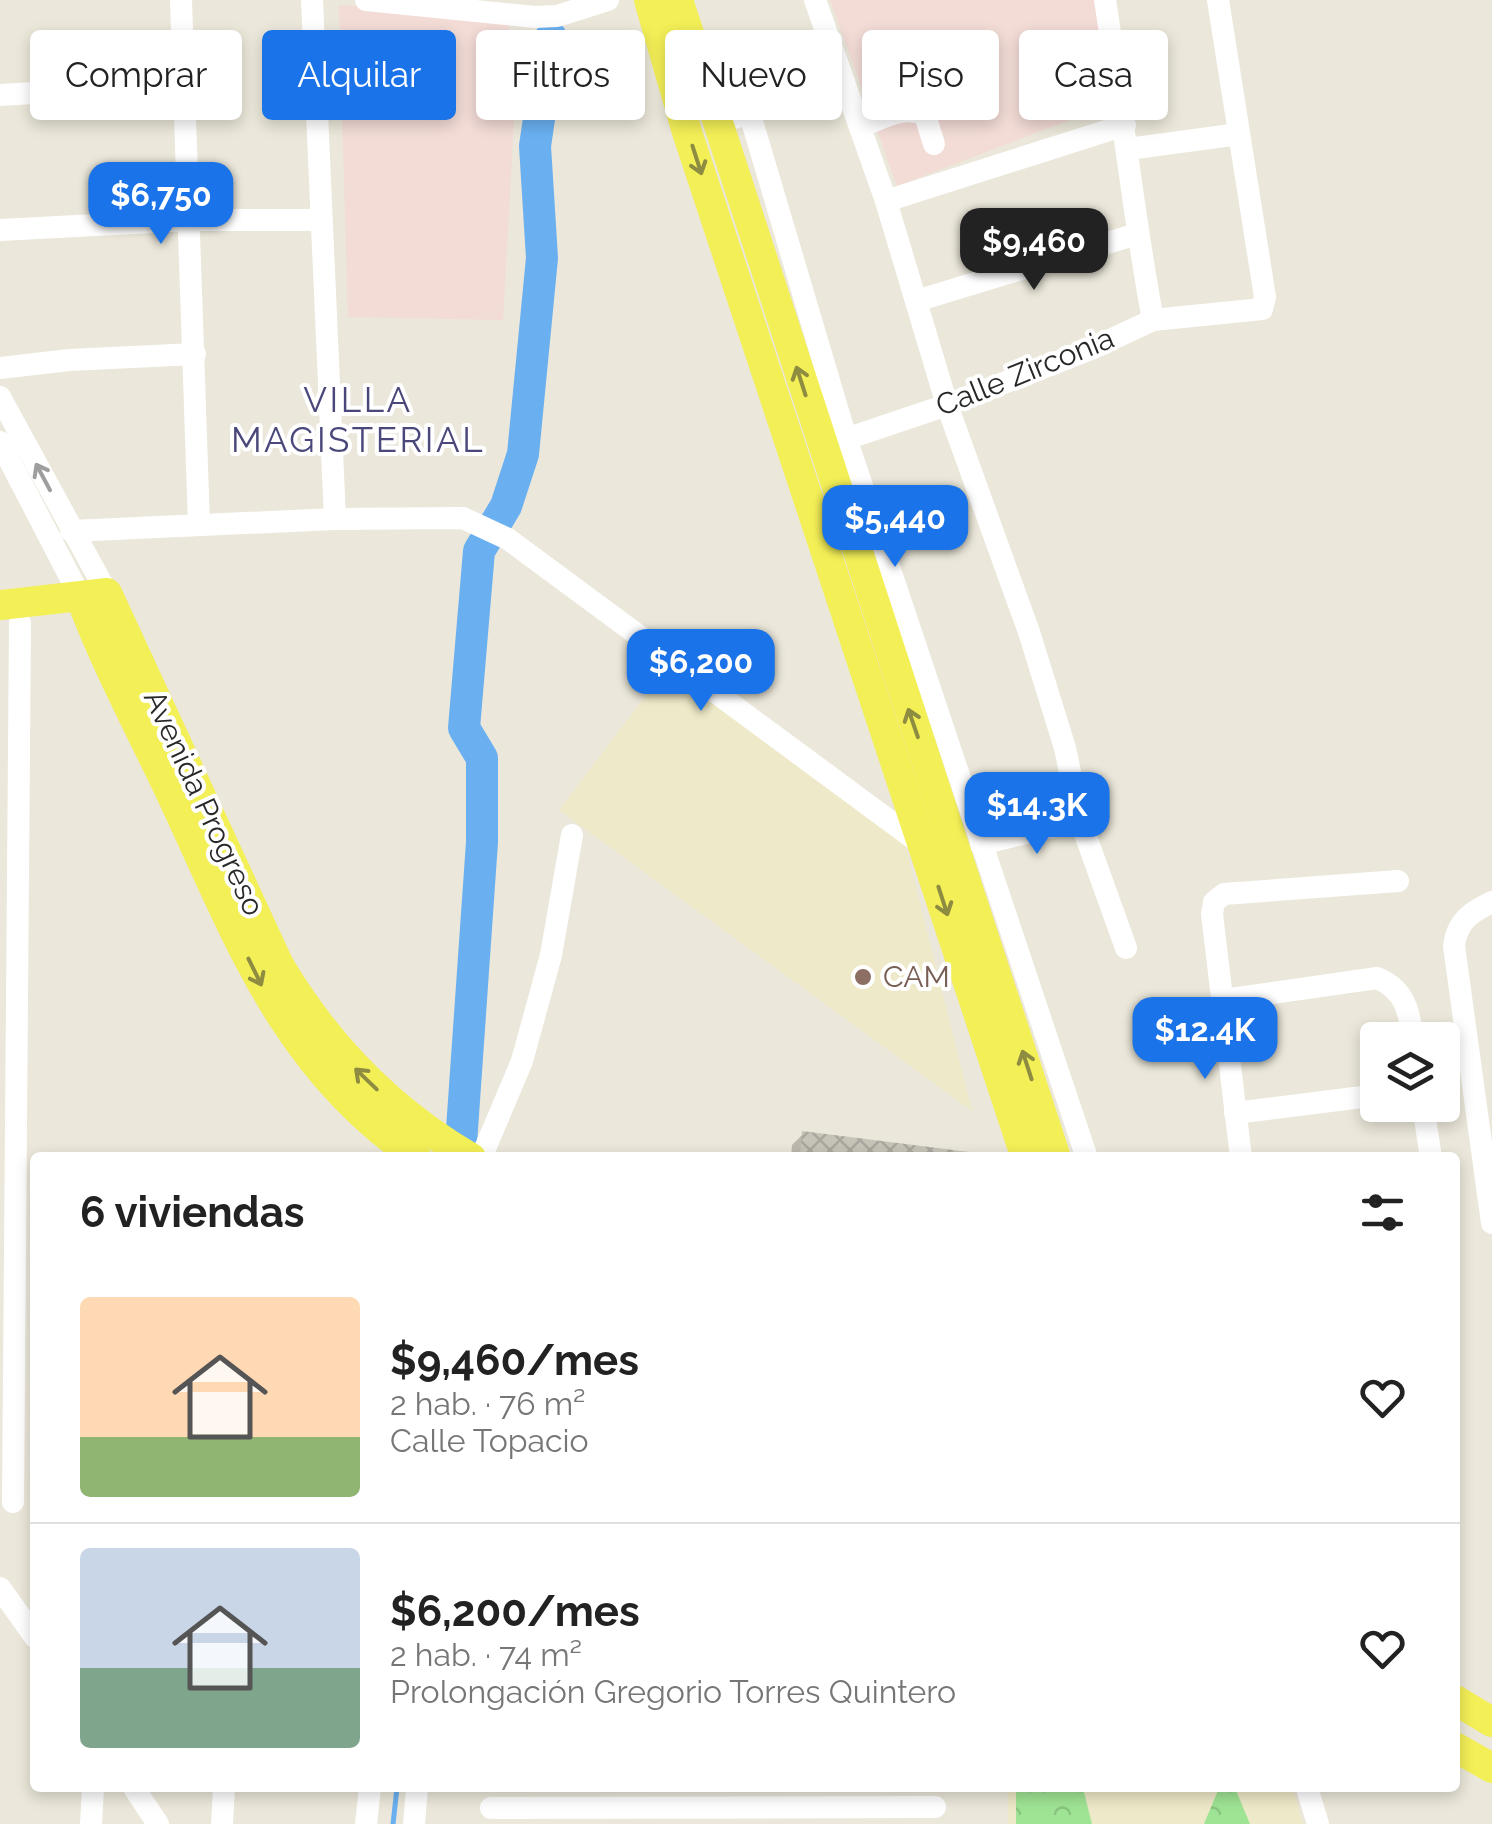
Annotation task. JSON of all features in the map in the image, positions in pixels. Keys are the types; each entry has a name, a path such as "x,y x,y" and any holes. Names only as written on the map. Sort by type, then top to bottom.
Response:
{"main road":[{"path":"649,0 688,132 1024,1152"},
{"path":"678,0 835,443 1054,1152"},
{"path":"7,617 98,605"},
{"name":"Avenida Progreso","path":"98,605 269,1000 312,1063 338,1091 397,1144 431,1148"},
{"path":"1460,1703 1492,1722"},
{"path":"1460,1750 1492,1768"}],"street":[{"path":"180,0 181,30"},
{"path":"312,0 336,519"},
{"path":"366,0 556,16 608,0"},
{"path":"515,14 537,0"},
{"path":"815,0 886,201 947,406 1029,632 1065,748 1080,820 1126,948"},
{"path":"1105,0 1137,234 1154,320"},
{"path":"1128,150 1239,134 1218,0"},
{"path":"0,94 30,92"},
{"path":"860,127 903,110 921,112 931,127 934,144"},
{"path":"186,120 199,524"},
{"path":"719,123 726,120"},
{"path":"751,120 835,443 995,878 1085,1152"},
{"path":"886,201 1125,125"},
{"name":"Calle Zirconia","path":"835,443 947,406 1154,320 1254,312 1264,307 1239,134"},
{"path":"0,230 190,220 320,220"},
{"path":"916,301 1137,234"},
{"path":"0,368 69,360 195,354"},
{"name":"Avenida Progreso","path":"0,398 72,530 98,605"},
{"name":"Avenida Progreso","path":"0,442 98,605"},
{"path":"72,530 336,519 471,520 508,539 925,848"},
{"path":"7,617 7,1206 16,1502"},
{"path":"981,844 1080,820"},
{"path":"484,1152 522,1061 551,955 572,835"},
{"path":"1240,1152 1212,914 1218,896 1398,882"},
{"path":"1492,902 1467,916 1454,946 1492,1223"},
{"path":"1222,1000 1377,978 1392,984 1401,994 1411,1022"},
{"path":"1235,1112 1360,1097"},
{"path":"1426,1122 1430,1152"},
{"path":"0,1588 30,1630"},
{"path":"91,1824 93,1792"},
{"path":"137,1792 158,1824"},
{"path":"222,1824 224,1792"},
{"path":"366,1824 370,1792"},
{"path":"414,1824 417,1792"},
{"path":"1309,1792 1318,1824"},
{"path":"492,1806 935,1806"}],"shaded area":[{"path":"830,0 1099,0 1104,30 1019,30 1019,120 1070,120 897,186 873,120 999,120 999,30 862,30 862,89"},
{"path":"339,5 503,15 510,30 476,30 476,120 514,120 503,320 348,317 342,120 456,120 456,30 340,30"},
{"name":"CAM","path":"666,669 905,844 972,1111 559,810"},
{"path":"1008,1792 1294,1792 1303,1824 1008,1824"}],"green space":[{"path":"1016,1792 1084,1792 1092,1824 1016,1824"},
{"path":"1217,1792 1237,1792 1250,1824 1204,1824"}],"building":[{"path":"802,1131 969,1152 800,1152"}],"waterway":[{"path":"460,1152 482,842 482,758 464,728 479,551 506,506 523,454 542,258 535,146 539,120"},
{"path":"393,1824 397,1792"}],"place":[{"name":"CAM","path":"863,977"}],"district":[{"name":"VILLA MAGISTERIAL","path":"358,420"}]}
